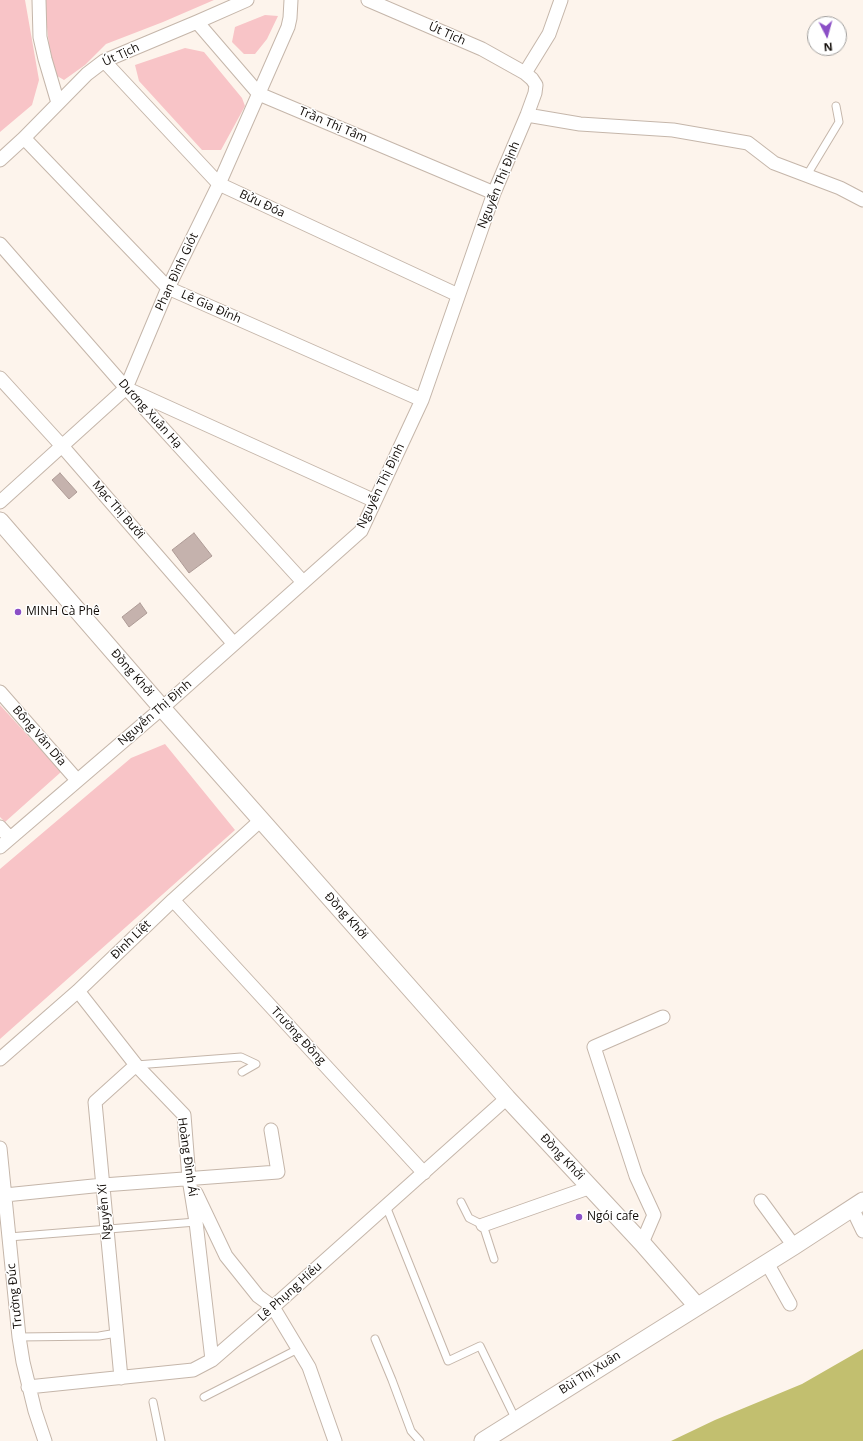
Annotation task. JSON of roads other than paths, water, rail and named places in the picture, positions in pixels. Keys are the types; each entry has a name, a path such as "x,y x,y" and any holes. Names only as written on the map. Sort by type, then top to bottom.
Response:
{"street":[{"path":"39,0 40,37 58,103"},
{"name":"Út Tịch","path":"0,160 24,138 87,74 104,61 247,0"},
{"name":"Phan Đình Giót","path":"0,502 126,388 168,288 219,184 288,27 291,0"},
{"name":"Út Tịch","path":"368,0 482,49 525,73"},
{"path":"525,73 549,34 560,0"},
{"name":"Trần Thị Tâm","path":"197,22 259,94 494,193"},
{"name":"Bửu Đóa","path":"104,61 219,184 458,295"},
{"name":"Nguyễn Thị Định","path":"0,847 162,708 361,531 422,400 494,193 535,93 536,85 525,73"},
{"path":"527,115 580,124 673,130 748,143 774,163 840,188 863,200"},
{"name":"Lê Gia Đỉnh","path":"24,138 168,288 422,400"},
{"name":"Dương Xuân Hạ","path":"0,244 126,388 303,582"},
{"name":"Mạc Thị Bưởi","path":"0,378 62,446 234,644"},
{"path":"126,388 375,501"},
{"name":"Đồng Khởi","path":"0,522 162,708 507,1098 642,1243 697,1306"},
{"name":"Bông Văn Dĩa","path":"0,692 77,780"},
{"name":"Đinh Liệt","path":"0,1059 78,992 173,900 261,820"},
{"path":"0,827 10,838"},
{"name":"Trường Đồng","path":"173,900 424,1173"},
{"name":"Hoàng Đình Ái","path":"78,992 136,1065 184,1115 189,1179 196,1222 212,1360"},
{"path":"642,1243 654,1215 636,1176 594,1047 663,1017"},
{"name":"Nguyễn Xí","path":"121,1378 95,1102 136,1065"},
{"name":"Lê Phụng Hiểu","path":"28,1387 193,1370 212,1360 507,1098"},
{"path":"5,1195 103,1185 278,1172 271,1130"},
{"name":"Trường Đúc","path":"0,1148 19,1338 28,1387 45,1441"},
{"path":"189,1179 226,1256 258,1296 273,1307 309,1367 335,1441"},
{"path":"483,1225 591,1188"},
{"path":"761,1201 794,1246"},
{"path":"857,1205 863,1231"},
{"name":"Bùi Thị Xuân","path":"483,1441 857,1205"},
{"path":"767,1263 790,1304"}],"lane":[{"path":"807,175 839,122 836,106"},
{"path":"136,1065 241,1057 256,1064 242,1072"},
{"path":"461,1202 469,1218 483,1225 494,1259"},
{"path":"386,1206 448,1361 480,1346 516,1420"},
{"path":"9,1237 196,1222"},
{"path":"19,1338 99,1336 117,1332"},
{"path":"375,1339 411,1431 420,1441"},
{"path":"204,1398 298,1349"},
{"path":"153,1402 161,1441"}],"place":[{"name":"MINH Cà Phê","path":"18,612"},
{"name":"Ngói cafe","path":"579,1217"}]}
